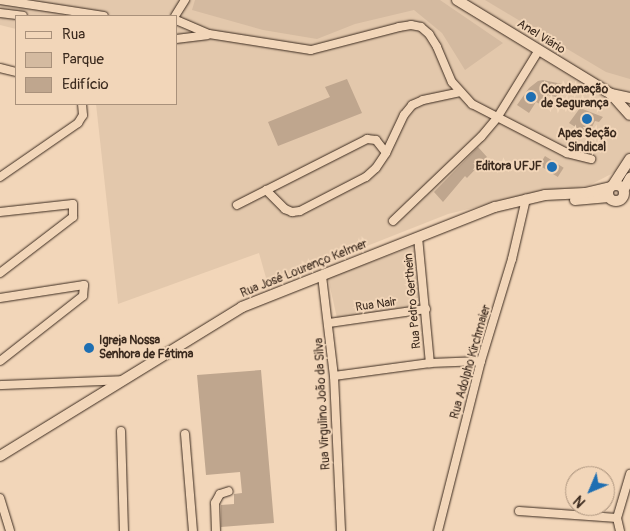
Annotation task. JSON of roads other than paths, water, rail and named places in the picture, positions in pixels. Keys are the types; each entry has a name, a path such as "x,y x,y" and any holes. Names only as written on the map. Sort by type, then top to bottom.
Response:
{"main road":[{"name":"Anel Viário","path":"457,0 611,94 630,115"},
{"name":"Anel Viário","path":"611,94 630,98"},
{"path":"611,190 630,158"},
{"path":"626,195 630,178"},
{"name":"Rua José Lourenço Kelmer","path":"0,456 242,308 495,207 528,199 546,201 611,190 619,185 626,195 615,201 611,190"}],"street":[{"path":"0,0 89,15"},
{"path":"176,15 185,0"},
{"path":"0,12 17,15"},
{"path":"178,21 209,34 311,50 411,25 421,27 429,34 437,47 445,68 460,92 480,110 567,153 591,159"},
{"path":"178,39 209,34"},
{"path":"392,221 481,138 497,118 539,50"},
{"path":"0,68 15,72"},
{"path":"266,190 286,209 292,212 300,211 366,177 376,168 386,153 404,115 412,105 423,100 460,92"},
{"path":"0,177 78,123 82,116 82,105"},
{"path":"237,205 367,139 376,140 386,153"},
{"name":"Rua Adolpho Kirchmaier","path":"438,531 481,361 528,199"},
{"path":"0,212 73,204 72,216 0,273"},
{"name":"Rua Pedro Gerthein","path":"418,237 430,363"},
{"name":"Rua Virgulino João da Silva","path":"322,276 334,376 340,531"},
{"path":"0,298 84,286 84,296 0,360"},
{"name":"Rua Nair","path":"329,323 426,310"},
{"path":"334,376 430,363 481,361"},
{"path":"0,385 126,380"},
{"path":"121,432 124,531"},
{"path":"185,434 193,531"},
{"path":"620,531 616,518 630,474"},
{"path":"216,531 215,503 220,494 228,491"},
{"path":"0,498 10,530"},
{"path":"519,511 616,518"}],"place":[{"name":"Coordenação de Segurança","path":"531,97"},
{"name":"Apes Seção Sindical","path":"587,119"},
{"name":"Editora UFJF","path":"552,167"},
{"name":"Igreja Nossa Senhora de Fátima","path":"89,348"}]}
